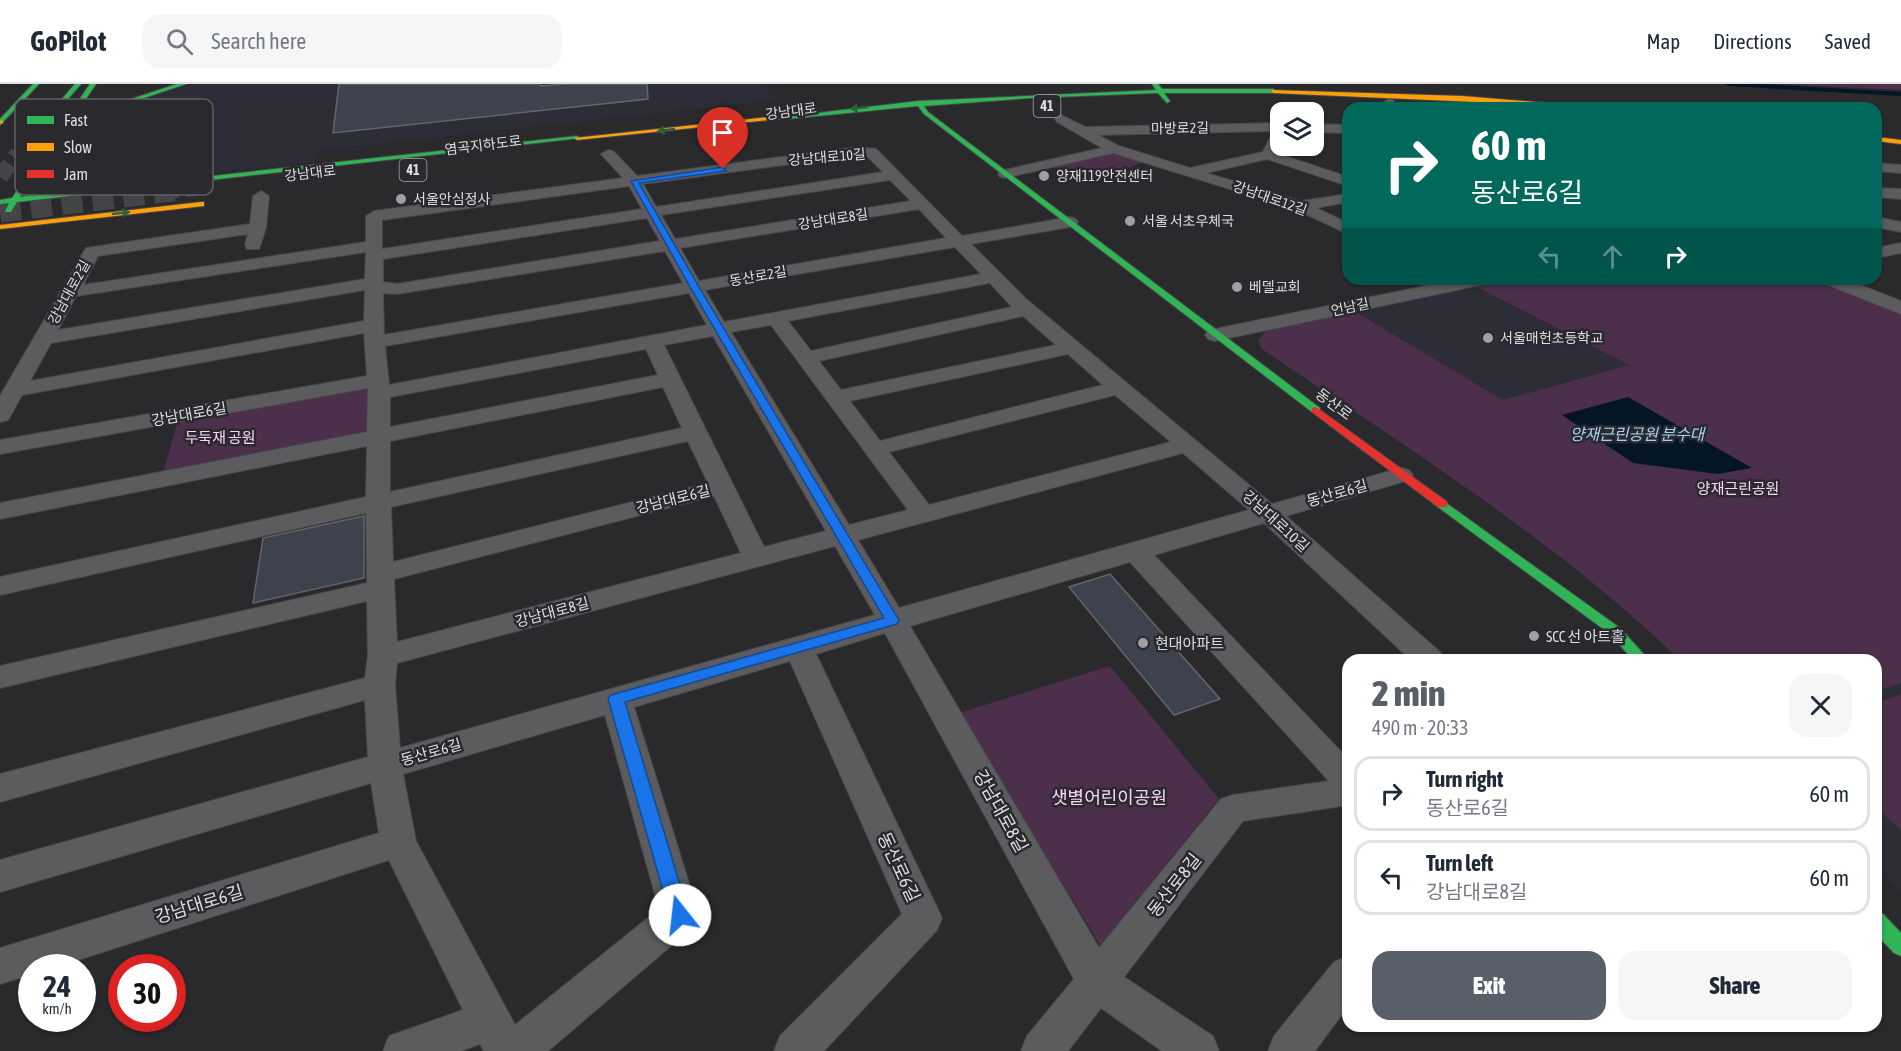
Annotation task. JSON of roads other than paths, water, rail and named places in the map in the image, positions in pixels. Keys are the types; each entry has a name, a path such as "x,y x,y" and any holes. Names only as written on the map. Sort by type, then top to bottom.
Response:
{"main road":[{"path":"22,99 36,84"},
{"path":"65,99 78,84"},
{"path":"82,99 93,84"},
{"path":"137,99 183,84"},
{"name":"강남대로","path":"1161,92 1342,102"},
{"name":"강남대로","path":"213,179 540,141 623,144 1050,94 1378,93 1516,102"},
{"path":"0,122 15,106"},
{"name":"강남대로","path":"658,144 922,108"},
{"name":"동산로","path":"922,108 1215,335 1401,475 1615,631 1636,654"},
{"path":"1882,129 1901,131"},
{"path":"1882,140 1901,142"},
{"name":"강남대로","path":"602,155 623,144"},
{"name":"염곡지하도로","path":"357,177 623,144"},
{"name":"염곡지하도로","path":"213,189 533,148 623,144"},
{"path":"0,221 19,195"},
{"path":"0,202 64,195"},
{"path":"153,195 150,199 175,207"},
{"name":"염곡지하도로","path":"175,207 216,197 207,195"},
{"path":"0,227 175,207"},
{"path":"9,241 39,229 91,216"},
{"path":"1882,926 1901,947"}],"street":[{"name":"강남대로12길","path":"1061,119 1114,149 1299,206 1342,226"},
{"name":"마방로2길","path":"1079,131 1270,127"},
{"path":"1324,128 1342,129"},
{"path":"1005,174 1114,149"},
{"name":"강남대로10길","path":"634,181 857,151 871,152 1027,309 1268,513 1423,654"},
{"path":"1270,151 1268,155 1342,180"},
{"name":"강남대로8길","path":"602,155 634,181 652,211 694,287 892,620 1096,982 1198,1051"},
{"name":"강남대로12길","path":"1190,172 1268,155"},
{"path":"1882,167 1901,169"},
{"path":"69,292 247,264 375,250 892,175"},
{"path":"404,1051 499,1035 398,842 385,765 381,670 375,216 634,181"},
{"path":"1882,192 1901,194"},
{"path":"247,264 258,228 262,193"},
{"path":"1299,206 1342,199"},
{"name":"강남대로8길","path":"375,284 397,289 923,204"},
{"name":"동산로2길","path":"375,334 694,287 1070,222"},
{"path":"1882,223 1901,227"},
{"name":"강남대로2길","path":"0,415 92,252 258,228"},
{"path":"1882,252 1901,248"},
{"path":"379,386 652,341 994,277"},
{"path":"43,338 375,284"},
{"name":"언남길","path":"1215,335 1436,285"},
{"path":"1844,285 1901,308"},
{"path":"806,358 1027,309"},
{"path":"776,318 924,514"},
{"path":"14,390 375,334"},
{"path":"652,341 756,558"},
{"path":"836,398 1073,347"},
{"path":"0,511 377,435 671,379"},
{"name":"강남대로6길","path":"0,447 379,386"},
{"path":"874,449 1119,387"},
{"path":"0,586 696,432"},
{"name":"강남대로8길","path":"381,670 756,558 1188,445"},
{"name":"동산로6길","path":"0,876 1401,475"},
{"name":"강남대로6길","path":"0,677 381,582 722,487"},
{"path":"1135,551 1342,774"},
{"name":"동산로6길","path":"795,1051 923,918 798,647"},
{"path":"0,788 381,670"},
{"path":"516,1051 680,915 616,699"},
{"name":"동산로8길","path":"1042,1051 1233,809 1342,793"},
{"name":"강남대로6길","path":"0,966 398,842"},
{"path":"1289,1051 1342,983"}],"water":[{"name":"양재근린공원 분수대","path":"1628,397 1752,468 1718,474 1633,463 1562,415"}],"waterway":[{"path":"1728,84 1901,94"}],"tunnel":[{"path":"0,177 15,157"},
{"path":"0,212 141,195"}],"place":[{"name":"양재119안전센터","path":"1044,176"},
{"name":"서울안심정사","path":"401,199"},
{"name":"서울 서초우체국","path":"1130,221"},
{"name":"베델교회","path":"1237,287"},
{"name":"서울매헌초등학교","path":"1488,338"},
{"name":"SCC 선 아트홀","path":"1534,636"},
{"name":"현대아파트","path":"1143,643"}],"park label":[{"name":"두둑재 공원","path":"220,437"},
{"name":"양재근린공원","path":"1738,488"},
{"name":"샛별어린이공원","path":"1109,797"}]}
